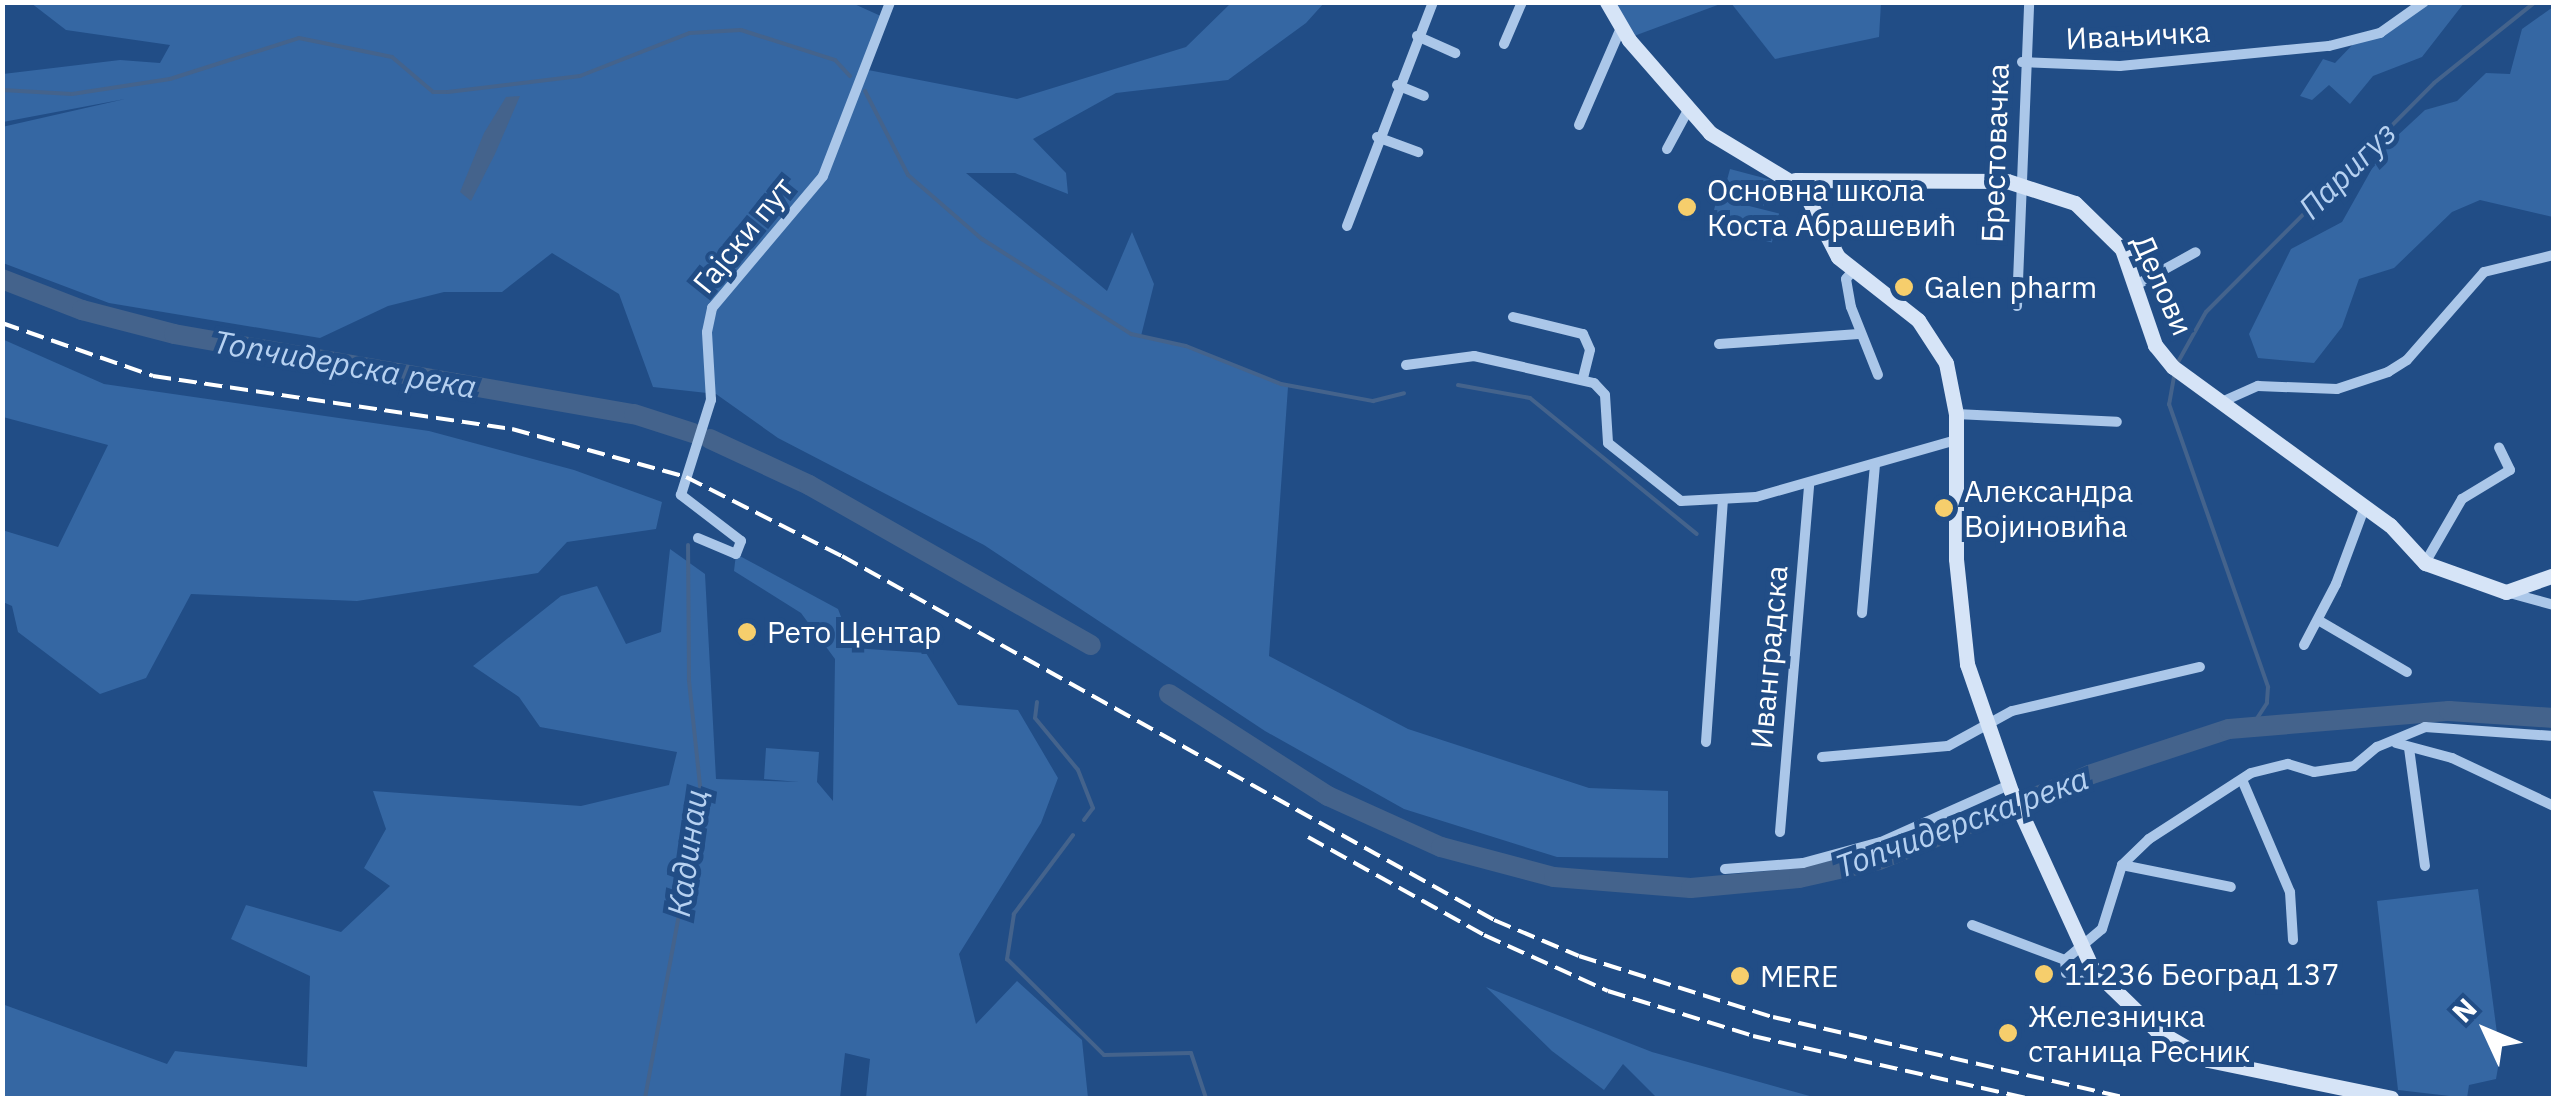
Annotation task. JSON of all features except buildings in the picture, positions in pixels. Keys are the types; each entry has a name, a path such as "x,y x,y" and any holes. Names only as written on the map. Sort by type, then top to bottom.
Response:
{"street":[{"name":"Гајски пут","path":"698,538 736,554 741,541 680,494 711,400 707,332 712,308 823,176 890,2"},
{"path":"1346,226 1396,85 1433,2"},
{"path":"1504,44 1522,2"},
{"path":"1607,2 1621,28 1688,110 1726,146 1796,180 1852,272 1930,334 1946,363 1956,414 1959,610 1986,728 2079,947 2099,976 2162,1034 2221,1066 2391,1098"},
{"name":"Брестовачка","path":"2017,306 2022,62 2029,2"},
{"name":"Ивањичка","path":"2022,62 2120,66 2329,46 2380,34 2424,2"},
{"path":"1579,125 1621,28"},
{"path":"1417,36 1455,52"},
{"path":"1396,85 1424,96"},
{"path":"1666,149 1688,110"},
{"path":"1377,137 1418,152"},
{"name":"Делови","path":"1796,180 2018,182 2074,203 2100,223 2122,249 2155,344 2174,367 2226,400 2365,506 2425,563 2554,605"},
{"path":"2136,286 2196,252"},
{"path":"2226,400 2268,386 2336,389 2396,369 2484,272 2554,255"},
{"path":"1852,272 1846,286 1859,334 1878,376"},
{"path":"1513,316 1584,334 1590,350 1583,378"},
{"path":"1718,344 1859,334"},
{"path":"1406,366 1474,356 1583,378 1604,395 1604,432 1613,448 1648,468 1681,501 1723,502 1808,485 1956,440"},
{"path":"1956,414 2117,422"},
{"path":"2425,563 2462,499 2510,470 2499,447"},
{"path":"1862,613 1875,465"},
{"name":"Иванградска","path":"1780,832 1808,485"},
{"path":"1706,742 1723,502"},
{"path":"2304,645 2365,506"},
{"path":"2506,592 2554,575"},
{"path":"2318,620 2407,672"},
{"path":"1822,757 1948,746 2012,711 2200,668"},
{"path":"2065,960 2102,929 2122,865 2149,840 2243,782 2251,772 2288,764 2314,772 2354,766 2376,748 2396,744 2425,727 2554,736"},
{"path":"2396,744 2452,758 2554,806"},
{"path":"2409,748 2425,866"},
{"path":"2243,782 2290,892 2294,940"},
{"path":"1725,869 1803,863 1881,842 2010,788"},
{"path":"2122,865 2231,887"},
{"path":"1972,926 2065,960"},
{"path":"2065,960 2066,974 2076,982 2099,976"}],"shaded area":[{"path":"31,3 852,3 883,17 863,69 1017,99 1186,47 1231,3 1324,3 1306,23 1228,80 1116,93 1033,139 1066,173 1068,194 1015,173 966,173 1107,291 1132,232 1154,284 1141,336 1186,346 1288,387 1269,656 1408,729 1589,788 1668,791 1668,858 1557,857 1404,809 1265,731 984,545 778,438 716,394 653,387 619,294 552,253 502,292 444,292 388,306 320,338 109,303 3,263 2,127 125,99 3,122 3,74 120,60 160,63 170,45 66,30"},
{"path":"1616,3 1723,3 1634,36"},
{"path":"1731,3 1881,3 1879,37 1775,59"},
{"path":"2424,3 2464,3 2422,57 2373,76 2350,104 2329,85 2312,100 2300,96 2323,59 2335,63 2357,40 2380,33"},
{"path":"2553,7 2553,217 2480,200 2452,212 2394,268 2359,279 2342,327 2314,363 2258,358 2249,334 2291,249 2342,222 2383,149 2425,110 2457,101 2486,73 2510,74 2522,29"},
{"path":"520,96 471,201 460,192 484,133 506,97"},
{"path":"1730,169 1771,180 1764,206 1723,195"},
{"path":"1717,198 1779,213 1772,243 1710,227"},
{"path":"2,339 104,384 429,431 574,470 662,502 656,529 567,542 538,573 357,601 191,594 146,678 100,694 18,632 12,606 3,602 2,530 58,547 108,445 3,417"},
{"path":"670,549 705,574 716,779 799,782 764,779 766,748 819,752 817,782 833,801 835,659 801,613 734,571 736,554 838,609 853,648 926,653 958,705 1018,710 1058,778 1041,823 959,954 976,1024 1017,981 1082,1040 1088,1098 866,1098 870,1059 845,1053 840,1098 3,1098 2,1004 167,1064 175,1051 307,1067 310,976 231,939 246,905 341,932 390,886 364,868 386,829 373,791 581,806 669,785 677,752 540,727 519,697 473,666 561,596 597,586 626,644 661,632"},
{"path":"2478,889 2500,1056 2496,1079 2469,1085 2467,1098 2398,1090 2377,901"},
{"path":"1486,987 1652,1052 1817,1098 1657,1098 1623,1064 1604,1090 1552,1051"}],"waterway":[{"name":"Паригуз","path":"2178,362 2206,312 2434,83 2535,2"},
{"path":"2,90 72,94 170,79 299,38 392,57 433,92 448,92 580,76 690,33 741,30 835,60 850,76"},
{"path":"865,91 908,175 982,239 1131,334 1186,346 1281,384 1373,401 1404,393"},
{"name":"Топчидерска река","path":"2,279 82,310 174,334 634,414 693,433"},
{"name":"Паригуз","path":"2175,371 2169,404 2268,687 2267,703 2252,726"},
{"path":"1458,385 1530,398 1697,534"},
{"name":"Топчидерска река","path":"710,439 809,485 1091,645"},
{"name":"Кадинац","path":"645,1098 701,795 689,680 688,545"},
{"name":"Топчидерска река","path":"1169,694 1328,796 1441,847 1554,877 1691,888 1799,878 1879,860 2089,775 2229,729 2449,711 2554,718"},
{"path":"1037,702 1035,718 1078,770 1093,808 1084,820"},
{"path":"1073,835 1014,914 1007,959 1104,1055 1191,1053 1206,1098"}],"railway":[{"path":"2,323 153,376 512,429 686,477 842,556 1494,920 1579,956 1773,1017 2128,1098"},
{"path":"1308,837 1484,935 1608,991 1753,1036 2026,1098"}],"place":[{"name":"Основна школа Коста Абрашевић","path":"1687,207"},
{"name":"Galen pharm","path":"1904,287"},
{"name":"Александра Војиновића","path":"1944,508"},
{"name":"Рето Центар","path":"747,632"},
{"name":"11236 Београд 137","path":"2044,974"},
{"name":"MERE","path":"1740,976"},
{"name":"Железничка станица Ресник","path":"2008,1033"}]}
